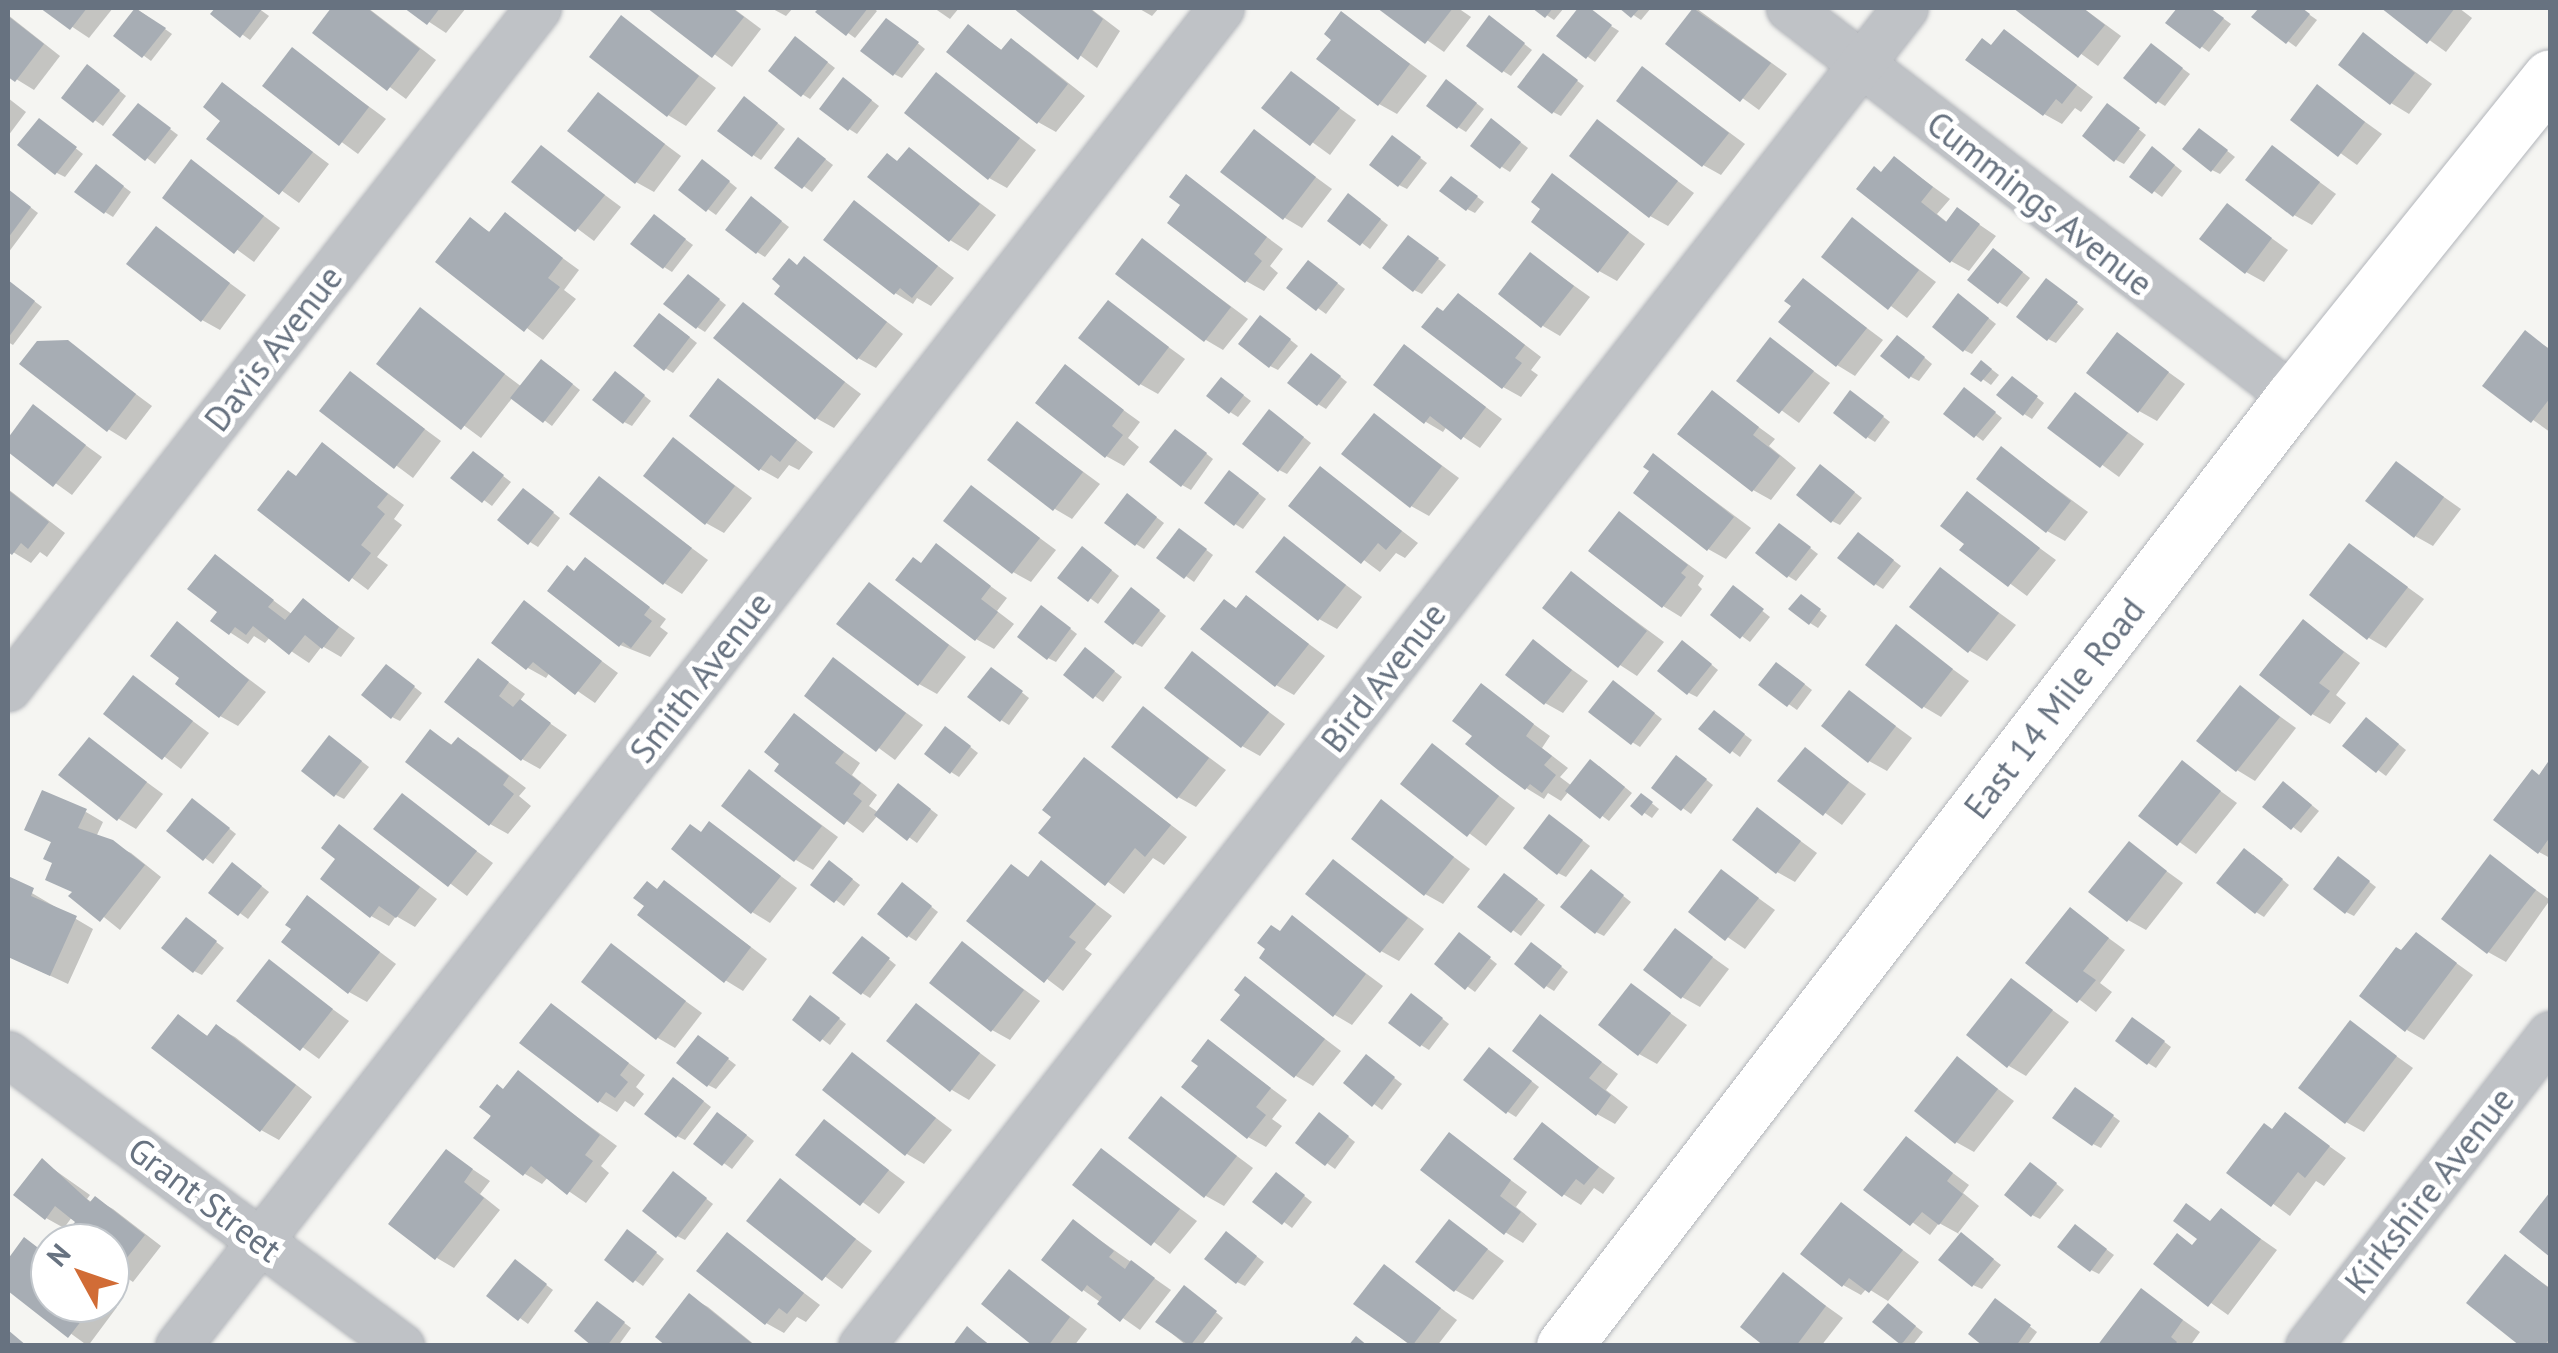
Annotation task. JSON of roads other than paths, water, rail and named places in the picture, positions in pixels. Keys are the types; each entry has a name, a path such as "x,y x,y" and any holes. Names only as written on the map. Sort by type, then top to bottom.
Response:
{"main road":[{"name":"East 14 Mile Road","path":"1564,1346 2293,397 2550,77"}],"street":[{"name":"Davis Avenue","path":"8,688 538,8"},
{"name":"Smith Avenue","path":"178,1346 1221,8"},
{"name":"Cummings Avenue","path":"1789,8 2293,397"},
{"name":"Bird Avenue","path":"861,1346 1905,8"},
{"name":"Kirkshire Avenue","path":"2308,1346 2550,1034"},
{"name":"Grant Street","path":"8,1054 401,1346"}]}
